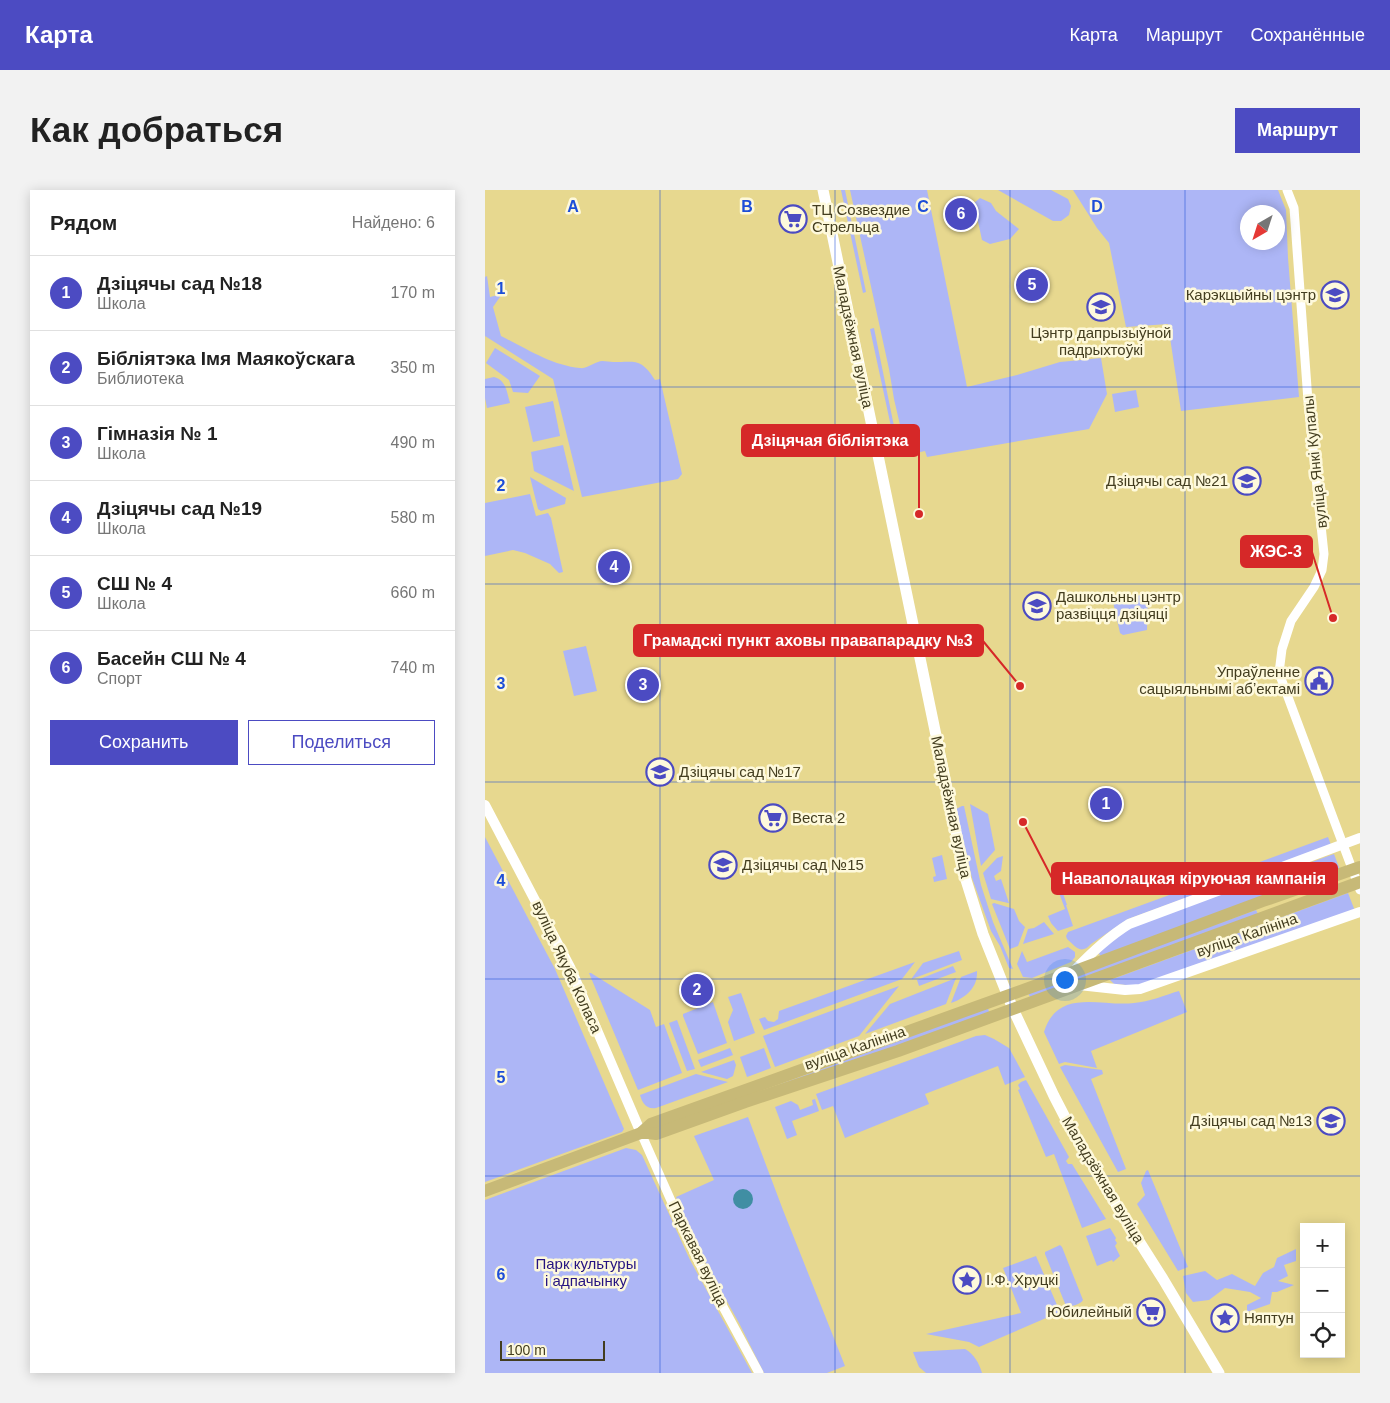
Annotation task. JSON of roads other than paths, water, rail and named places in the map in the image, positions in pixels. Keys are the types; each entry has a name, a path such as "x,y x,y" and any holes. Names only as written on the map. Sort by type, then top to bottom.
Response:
{"main road":[{"name":"Маладзёжная вуліца","path":"823,190 966,880 983,934 1013,1009 1053,1096 1123,1216 1219,1373"},
{"name":"вуліца Калініна","path":"641,1133 651,1124 1073,972 1263,901 1356,869"},
{"name":"вуліца Калініна","path":"485,1191 641,1133 649,1132 656,1134 898,1051 1268,916 1359,885"},
{"path":"1263,901 1268,916"}],"street":[{"name":"вуліца Янкі Купалы","path":"1287,190 1294,208 1308,401 1325,554 1322,570 1314,587 1291,621 1282,649 1279,673 1343,845 1356,869 1359,885"},
{"name":"вуліца Якуба Коласа","path":"485,805 570,967 641,1133"},
{"name":"вуліца Калініна","path":"1073,972 1107,939 1129,924 1360,838"},
{"name":"вуліца Калініна","path":"1078,985 1125,990 1140,989 1360,912"},
{"path":"1113,972 1107,980 1115,989"},
{"name":"Паркавая вуліца","path":"641,1133 696,1257 759,1373"}],"place":[{"name":"Басейн СШ № 4","path":"961,214"},
{"name":"ТЦ Созвездие Стрельца","path":"793,219"},
{"name":"СШ № 4","path":"1032,285"},
{"name":"Карэкцыйны цэнтр","path":"1335,295"},
{"name":"Цэнтр дапрызыўной падрыхтоўкі","path":"1101,307"},
{"name":"Дзіцячы сад №21","path":"1247,481"},
{"name":"Дзіцячая бібліятэка","path":"919,514"},
{"name":"Дзіцячы сад №19","path":"614,567"},
{"name":"Дашкольны цэнтр развіцця дзіцяці","path":"1037,606"},
{"name":"ЖЭС-3","path":"1333,618"},
{"name":"Упраўленне сацыяльнымі абʼектамі","path":"1319,681"},
{"name":"Гімназія № 1","path":"643,685"},
{"name":"Грамадскі пункт аховы правапарадку №3","path":"1020,686"},
{"name":"Дзіцячы сад №17","path":"660,772"},
{"name":"Дзіцячы сад №18","path":"1106,804"},
{"name":"Веста 2","path":"773,818"},
{"name":"Наваполацкая кіруючая кампанія","path":"1023,822"},
{"name":"Дзіцячы сад №15","path":"723,865"},
{"name":"Бібліятэка Імя Маякоўскага","path":"697,990"},
{"name":"Дзіцячы сад №13","path":"1331,1121"},
{"name":"І.Ф. Хруцкі","path":"967,1280"},
{"name":"Юбилейный","path":"1151,1312"},
{"name":"Няптун","path":"1225,1318"}],"park label":[{"name":"Парк культуры і адпачынку","path":"586,1272"}]}
